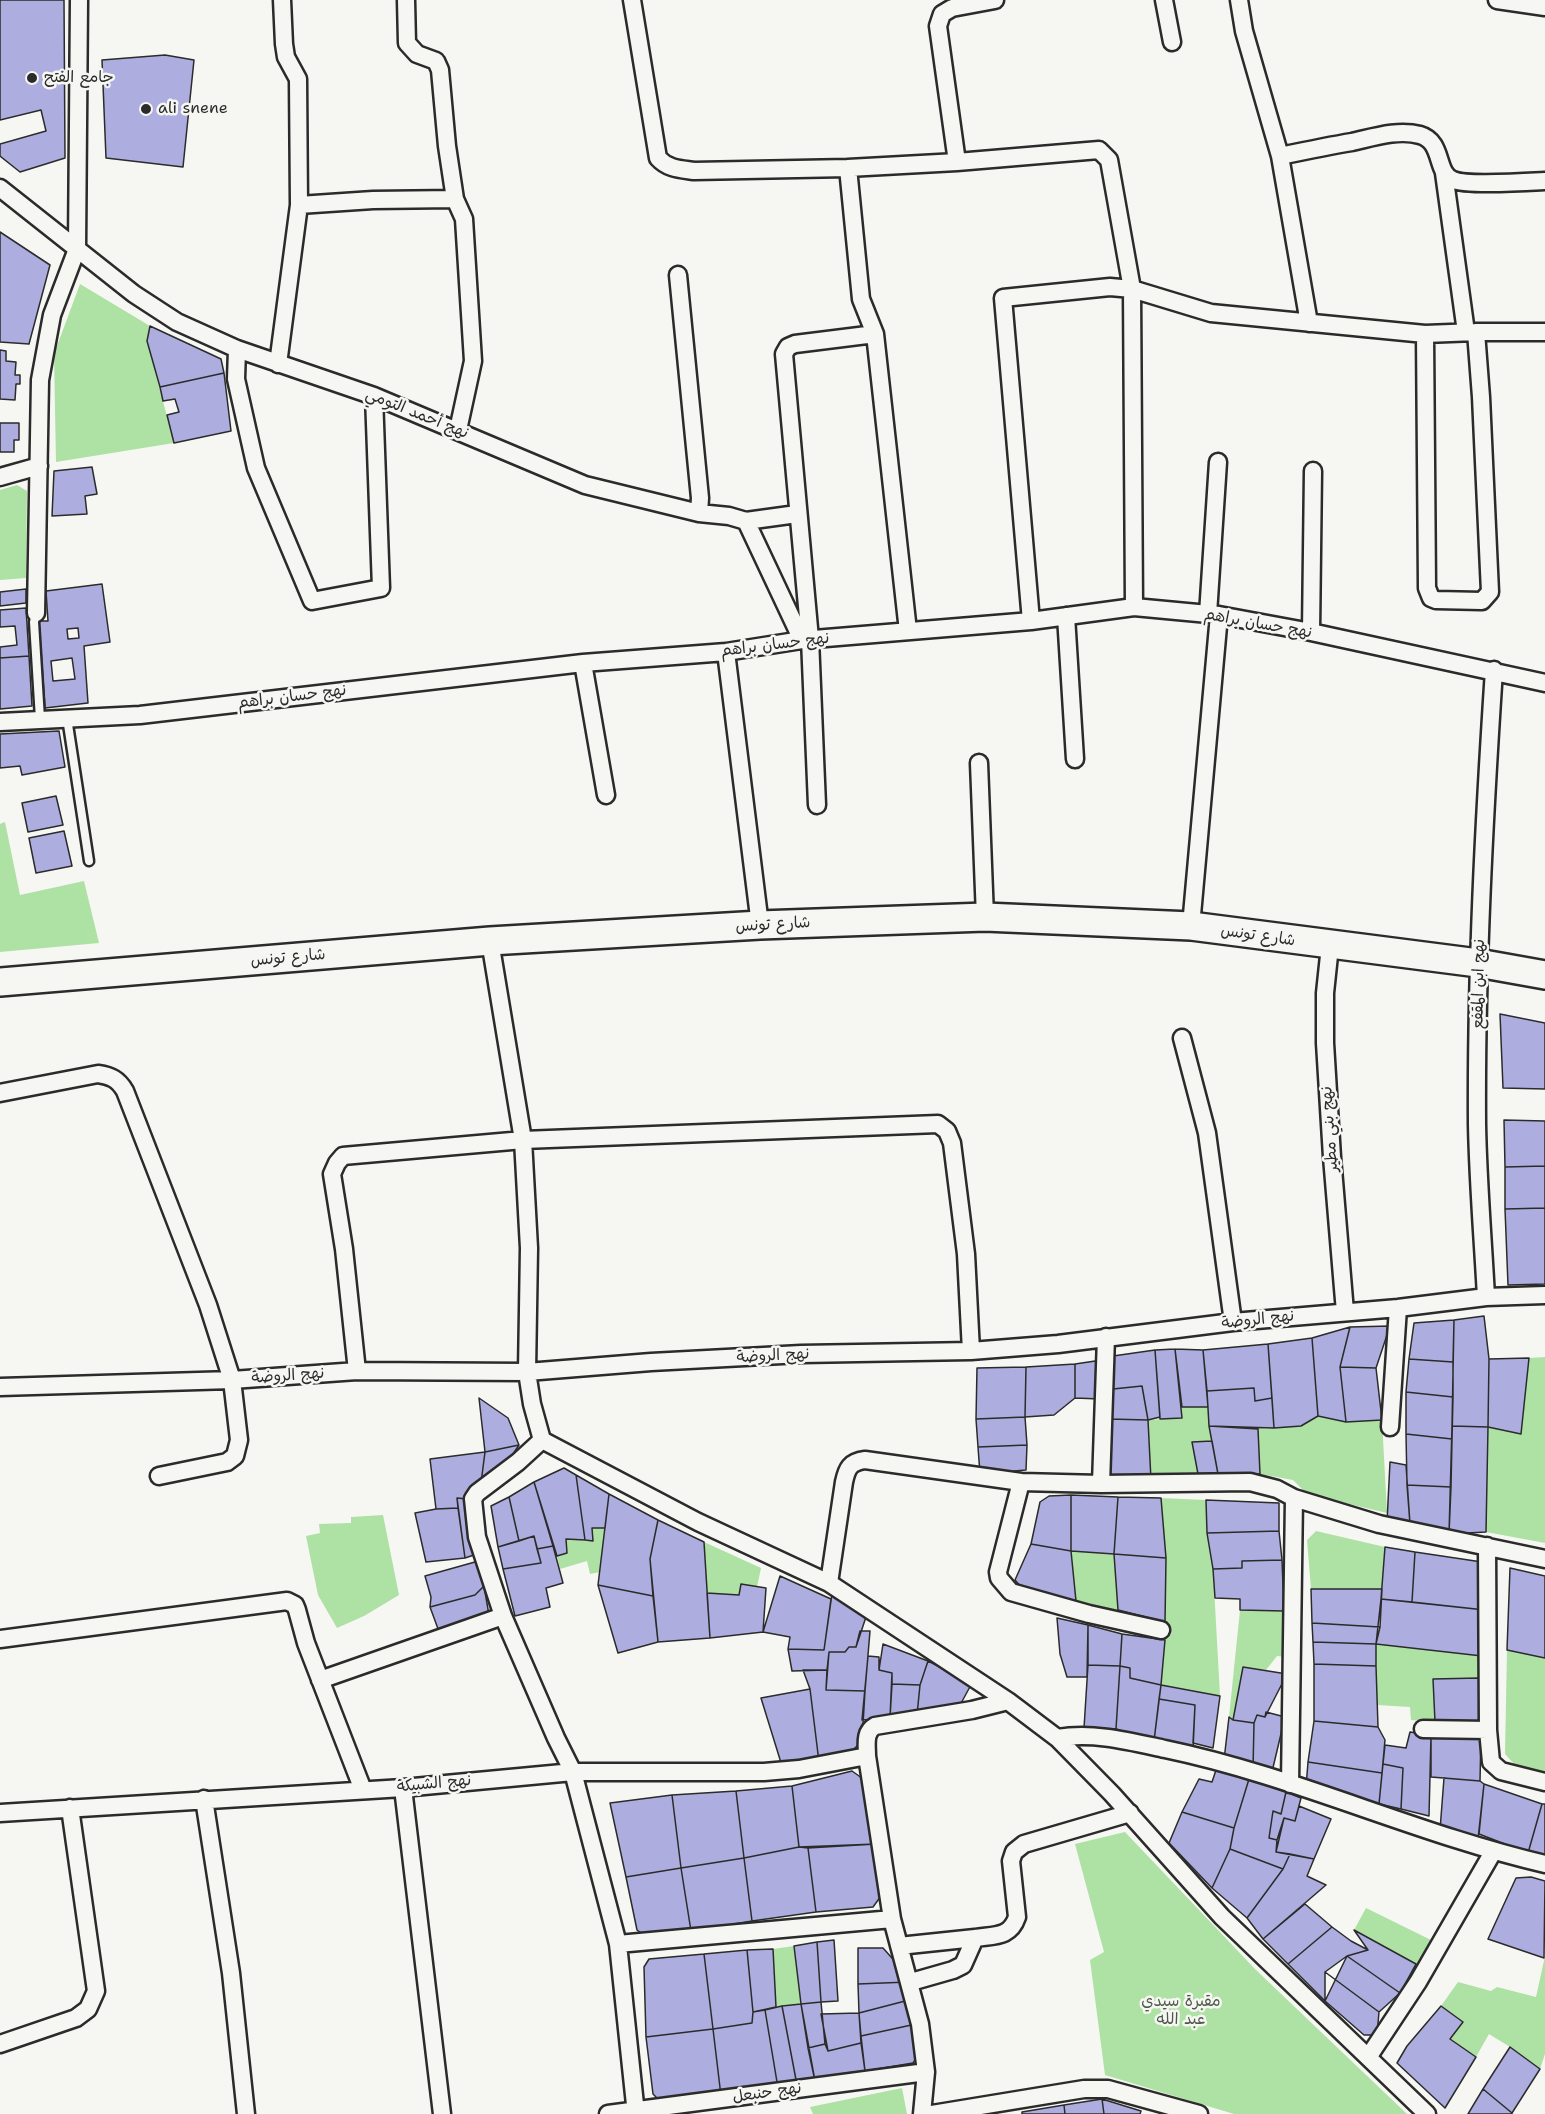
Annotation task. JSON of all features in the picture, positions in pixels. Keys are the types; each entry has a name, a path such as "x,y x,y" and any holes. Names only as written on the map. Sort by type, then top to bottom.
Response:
{"main road":[{"name":"شارع تونس","path":"0,982 490,941 760,925 985,917 1191,926 1330,946 1478,963 1545,975"}],"street":[{"path":"36,612 40,380 52,315 77,249 79,0"},
{"path":"278,364 299,205 298,79 286,57 282,0"},
{"path":"406,0 407,43 417,54 436,61 440,70 447,146 455,199 464,219 473,361 458,430"},
{"path":"632,0 658,158 664,165 672,168 694,171 848,168 957,162 1099,150 1109,160 1132,289 1134,607"},
{"path":"957,162 938,26 942,14 952,8 995,0"},
{"path":"1164,0 1172,42"},
{"path":"1239,0 1244,31 1280,156 1309,323"},
{"path":"1497,0 1545,7"},
{"path":"1280,156 1400,132 1422,135 1431,141 1439,154 1481,397 1490,592 1482,601 1436,600 1428,595 1425,334"},
{"path":"848,168 861,299 875,334 908,631"},
{"path":"1444,173 1454,181 1469,183 1545,181"},
{"name":"نهج أحمد التومي","path":"0,188 134,294 177,322 237,349 374,396 585,485 699,513 729,516 746,521 798,514"},
{"path":"299,205 373,200 455,199"},
{"path":"678,275 700,498 699,513"},
{"path":"1031,621 1003,298 1110,287 1132,289 1211,313 1425,334 1545,332"},
{"path":"817,805 798,514 784,358 785,350 795,344 875,334"},
{"path":"237,349 236,379 256,468 312,601 381,588 374,396"},
{"path":"1191,926 1214,615 1218,462"},
{"path":"0,477 39,466"},
{"path":"1311,632 1312,471"},
{"path":"746,521 806,640"},
{"name":"نهج حسان براهم","path":"0,722 140,715 584,663 726,652 806,640 1031,621 1134,607 1214,615 1311,632 1494,670 1545,683"},
{"path":"1066,616 1076,759"},
{"path":"726,652 760,925"},
{"path":"584,663 606,795"},
{"name":"نهج ابن المقفع","path":"1486,1297 1477,1126 1478,963 1484,818 1494,670"},
{"path":"979,763 985,917"},
{"path":"490,941 524,1140 529,1248 527,1372 532,1404 542,1440 698,1522 829,1583 1008,1701 1057,1738 1130,1813 1222,1917 1427,2114"},
{"name":"نهج بني مطير","path":"1330,946 1325,993 1325,1043 1345,1312"},
{"path":"1182,1038 1207,1132 1233,1322"},
{"path":"0,1093 98,1074 110,1076 120,1082 208,1305 232,1380 239,1440 235,1456 228,1462 159,1476"},
{"path":"357,1371 344,1249 332,1174 343,1156 524,1140 938,1124 947,1131 952,1143 966,1254 971,1351"},
{"name":"نهج الروضة","path":"0,1386 232,1380 357,1371 527,1372 651,1362 801,1354 971,1351 1058,1344 1233,1322 1398,1308 1486,1297 1545,1295"},
{"path":"1390,1427 1398,1308"},
{"path":"1101,1484 1106,1337"},
{"path":"542,1440 518,1462 480,1489 473,1499 477,1537 503,1616 573,1772 618,1944 636,2113"},
{"path":"829,1583 845,1475 847,1469 855,1462 865,1460 1021,1482 1101,1484 1250,1482 1379,1524 1545,1559"},
{"path":"1021,1482 998,1572 999,1578 1011,1592 1089,1614 1161,1630"},
{"path":"1290,1784 1294,1498"},
{"path":"1487,1546 1488,1730 1491,1762 1501,1771 1545,1782"},
{"path":"0,1639 287,1601 295,1605 306,1643 363,1790"},
{"path":"320,1680 503,1616"},
{"path":"922,2114 926,2072 920,2024 892,1919 867,1756 867,1734 869,1729 875,1726 972,1710 1008,1701"},
{"path":"1423,1729 1488,1730"},
{"path":"1057,1738 1074,1735 1100,1735 1208,1758 1493,1852 1545,1864"},
{"name":"نهج الشبيكة","path":"0,1813 403,1788 573,1772 764,1772 799,1769 867,1756"},
{"path":"403,1788 442,2114"},
{"path":"204,1799 231,1973 246,2114"},
{"path":"0,2044 76,2018 88,2009 96,1991 70,1808"},
{"path":"899,1946 1005,1934 1014,1926 1017,1917 1011,1861 1014,1852 1024,1844 1130,1813"},
{"path":"1369,2056 1418,1982 1493,1852"},
{"path":"618,1944 892,1919"},
{"path":"910,1982 963,1965 975,1938"},
{"name":"نهج حنبعل","path":"608,2114 636,2113 926,2072"},
{"path":"932,2114 1084,2089 1108,2089 1199,2114"}],"lane":[{"path":"36,612 34,622 40,719"},
{"path":"67,718 89,861"}],"green space":[{"path":"80,284 150,326 147,341 174,443 56,462 54,354"},
{"path":"17,485 27,491 26,578 0,580 0,490"},
{"path":"5,822 20,895 84,881 99,943 0,952 0,824"},
{"path":"1545,1357 1545,1543 1486,1532 1488,1427 1521,1434 1529,1358"},
{"path":"1182,1407 1208,1407 1212,1441 1193,1442 1198,1474 1151,1480 1148,1420 1182,1418"},
{"path":"1318,1416 1346,1422 1382,1420 1387,1513 1307,1494 1293,1480 1260,1474 1258,1429 1301,1426"},
{"path":"1161,1498 1206,1500 1207,1533 1213,1569 1220,1696 1161,1685 1166,1558"},
{"path":"383,1515 399,1595 364,1616 337,1628 318,1595 306,1536 320,1533 319,1524 351,1523 351,1517"},
{"path":"592,1528 605,1528 600,1572 590,1574 587,1561 560,1569 557,1556 567,1553 566,1539 592,1541"},
{"path":"1316,1531 1385,1547 1382,1589 1311,1589 1307,1540"},
{"path":"704,1542 761,1568 757,1587 741,1584 739,1595 707,1593"},
{"path":"1071,1551 1114,1554 1118,1610 1076,1601"},
{"path":"1240,1610 1284,1611 1288,1657 1277,1656 1266,1670 1243,1667 1233,1720 1229,1717"},
{"path":"1376,1644 1482,1656 1479,1678 1433,1679 1435,1722 1411,1720 1410,1707 1377,1705"},
{"path":"1507,1650 1545,1658 1545,1774 1514,1764 1505,1754"},
{"name":"مقبرة سيدي عبد الله","path":"1125,1832 1255,1969 1407,2114 1234,2114 1105,2075 1090,1960 1104,1952 1075,1844"},
{"path":"1366,1908 1431,1940 1416,1964 1354,1930"},
{"path":"794,1946 801,2004 776,2007 773,1949"},
{"path":"1545,1956 1545,2054 1540,2069 1489,2034 1476,2057 1450,2039 1463,2022 1441,2006 1458,1982 1491,1991 1497,1987 1536,1997"},
{"path":"902,2088 907,2114 813,2114 810,2107"}],"building":[{"name":"جامع الفتح","path":"0,0 64,0 65,158 20,172 0,156 0,144 46,131 41,110 0,120"},
{"name":"ali snene","path":"165,55 194,60 183,167 106,158 102,60"},
{"path":"0,232 50,265 29,344 0,342"},
{"path":"150,326 221,359 224,373 160,387 147,341"},
{"path":"0,350 6,351 6,361 16,362 15,375 20,375 20,384 16,384 15,400 0,399"},
{"path":"224,373 231,431 174,443 167,415 179,412 175,399 163,401 160,387"},
{"path":"0,423 19,423 19,440 14,440 14,452 0,452"},
{"path":"92,467 97,494 85,496 87,514 52,516 54,471"},
{"path":"102,584 110,642 84,646 88,703 45,708 39,621 48,621 46,591","holes":["78,628 79,638 68,639 67,629","72,658 75,679 53,681 51,661"]},
{"path":"26,589 26,603 0,606 0,592"},
{"path":"26,608 29,656 0,658 0,647 17,645 15,626 0,627 0,610"},
{"path":"29,656 32,706 0,709 0,658"},
{"path":"59,731 65,767 22,775 20,766 0,768 0,734"},
{"path":"56,796 63,825 28,832 22,803"},
{"path":"64,831 72,866 36,873 29,838"},
{"path":"1500,1014 1545,1023 1545,1089 1503,1088"},
{"path":"1504,1120 1545,1121 1545,1166 1505,1167"},
{"path":"1545,1166 1545,1208 1505,1209 1505,1167"},
{"path":"1545,1208 1545,1284 1508,1285 1505,1209"},
{"path":"1484,1316 1489,1359 1488,1427 1452,1426 1454,1320"},
{"path":"1454,1320 1453,1362 1409,1359 1414,1323"},
{"path":"1390,1326 1376,1368 1340,1367 1350,1327"},
{"path":"1350,1327 1340,1367 1346,1422 1318,1416 1312,1338"},
{"path":"1312,1338 1318,1416 1301,1426 1274,1428 1268,1344"},
{"path":"1268,1344 1272,1398 1255,1401 1254,1388 1207,1391 1203,1350"},
{"path":"1175,1349 1203,1350 1208,1407 1182,1407"},
{"path":"1175,1349 1182,1418 1160,1419 1155,1350"},
{"path":"1155,1350 1160,1417 1148,1420 1142,1386 1113,1389 1113,1356"},
{"path":"1529,1358 1521,1434 1488,1427 1489,1359"},
{"path":"1409,1359 1453,1362 1453,1397 1406,1392"},
{"path":"1102,1360 1100,1399 1075,1398 1075,1364"},
{"path":"1075,1364 1075,1398 1054,1415 1025,1417 1026,1367"},
{"path":"1026,1367 1025,1417 976,1419 977,1368"},
{"path":"1340,1367 1376,1368 1382,1420 1346,1422"},
{"path":"1142,1386 1148,1420 1109,1419 1113,1389"},
{"path":"1254,1388 1255,1401 1272,1398 1274,1428 1209,1426 1207,1391"},
{"path":"1406,1392 1453,1397 1452,1439 1406,1434"},
{"path":"479,1398 508,1418 519,1445 485,1452"},
{"path":"1025,1417 1027,1445 978,1447 976,1419"},
{"path":"1109,1419 1148,1420 1151,1480 1115,1478 1109,1473"},
{"path":"1209,1426 1258,1429 1260,1474 1218,1474"},
{"path":"1452,1426 1488,1427 1486,1532 1449,1534"},
{"path":"1406,1434 1452,1439 1451,1487 1407,1485"},
{"path":"1212,1441 1218,1474 1198,1474 1192,1442"},
{"path":"519,1445 505,1466 481,1483 485,1452"},
{"path":"1027,1445 1026,1470 980,1474 978,1447"},
{"path":"485,1452 481,1483 467,1499 457,1498 458,1508 436,1509 430,1459"},
{"path":"1390,1462 1406,1465 1410,1524 1387,1522"},
{"path":"564,1468 576,1475 585,1540 566,1539 567,1553 557,1556 534,1482"},
{"path":"576,1475 609,1494 605,1528 592,1528 593,1541 585,1540"},
{"path":"534,1482 553,1546 537,1549 534,1536 519,1541 509,1497"},
{"path":"1407,1485 1451,1487 1449,1534 1410,1524"},
{"path":"609,1494 658,1520 650,1559 653,1596 598,1585"},
{"path":"1071,1495 1118,1497 1114,1554 1071,1551"},
{"path":"1071,1495 1071,1551 1031,1544 1040,1502 1049,1496"},
{"path":"509,1497 519,1541 498,1547 491,1506"},
{"path":"1118,1497 1161,1498 1166,1558 1114,1554"},
{"path":"457,1498 467,1499 477,1554 465,1558"},
{"path":"1206,1500 1279,1503 1279,1531 1207,1533"},
{"path":"458,1508 465,1558 426,1562 415,1513"},
{"path":"658,1520 704,1542 710,1638 658,1642 650,1559"},
{"path":"1279,1531 1282,1560 1242,1561 1242,1568 1213,1569 1207,1533"},
{"path":"534,1536 541,1563 503,1569 498,1547"},
{"path":"1031,1544 1071,1551 1076,1601 1021,1587 1015,1580"},
{"path":"553,1546 563,1583 546,1588 550,1607 515,1616 503,1569 541,1563 537,1549"},
{"path":"1385,1547 1415,1552 1412,1602 1381,1599"},
{"path":"1415,1552 1482,1562 1485,1610 1412,1602"},
{"path":"1114,1554 1166,1558 1165,1622 1118,1610"},
{"path":"482,1560 484,1586 475,1595 430,1607 431,1597 425,1576"},
{"path":"1282,1560 1284,1611 1240,1610 1240,1599 1215,1598 1213,1569 1242,1568 1242,1561"},
{"path":"1510,1568 1545,1576 1545,1658 1507,1650"},
{"path":"780,1576 831,1599 824,1650 788,1649 790,1637 763,1632"},
{"path":"741,1584 766,1588 763,1632 710,1638 707,1593 739,1595"},
{"path":"598,1585 653,1596 658,1642 618,1653"},
{"path":"484,1586 489,1615 441,1637 430,1607 475,1595"},
{"path":"1311,1589 1382,1589 1380,1627 1312,1623"},
{"path":"832,1594 866,1617 856,1647 849,1647 845,1652 829,1652 827,1670 792,1671 788,1649 824,1650"},
{"path":"1381,1599 1485,1610 1482,1656 1376,1644"},
{"path":"1057,1618 1088,1625 1087,1677 1067,1677 1060,1654"},
{"path":"1312,1623 1380,1627 1376,1644 1313,1642"},
{"path":"1088,1625 1122,1634 1120,1666 1088,1665"},
{"path":"860,1631 870,1631 865,1691 826,1690 829,1652 845,1652 849,1647 856,1647"},
{"path":"1122,1634 1165,1640 1161,1685 1130,1678 1130,1668 1120,1666"},
{"path":"1313,1642 1376,1644 1376,1666 1314,1664"},
{"path":"883,1644 928,1661 920,1685 892,1684 892,1673 879,1670"},
{"path":"868,1656 879,1657 879,1670 892,1673 890,1718 862,1720"},
{"path":"928,1661 972,1683 959,1707 917,1715 920,1685"},
{"path":"1314,1664 1376,1666 1378,1727 1314,1721"},
{"path":"1088,1665 1120,1666 1116,1729 1084,1728"},
{"path":"1120,1666 1130,1668 1130,1678 1161,1685 1154,1741 1116,1729"},
{"path":"1243,1667 1287,1674 1265,1717 1257,1715 1254,1723 1233,1720"},
{"path":"803,1670 827,1670 826,1690 865,1691 862,1741 852,1751 819,1762 810,1689"},
{"path":"1479,1678 1484,1721 1481,1723 1435,1722 1433,1679"},
{"path":"892,1684 920,1685 917,1715 890,1718"},
{"path":"1161,1685 1220,1696 1213,1748 1193,1743 1195,1705 1159,1699"},
{"path":"810,1689 819,1762 782,1766 761,1698"},
{"path":"1159,1699 1195,1705 1193,1750 1154,1741"},
{"path":"1266,1712 1285,1717 1271,1776 1253,1769 1254,1723 1257,1715 1265,1717"},
{"path":"1229,1717 1233,1720 1254,1723 1253,1769 1224,1760"},
{"path":"1314,1721 1378,1727 1385,1740 1382,1773 1308,1762"},
{"path":"1410,1732 1431,1735 1429,1816 1401,1809 1403,1768 1383,1764 1385,1745 1406,1748"},
{"path":"1431,1735 1481,1735 1480,1781 1431,1777"},
{"path":"1308,1762 1382,1773 1379,1804 1306,1787"},
{"path":"1383,1764 1403,1768 1401,1809 1379,1804"},
{"path":"1217,1767 1249,1779 1234,1828 1182,1812 1199,1779 1212,1782"},
{"path":"852,1771 866,1781 876,1844 799,1847 792,1786"},
{"path":"1444,1778 1480,1781 1484,1784 1478,1839 1440,1830"},
{"path":"1249,1779 1286,1792 1281,1814 1273,1811 1269,1838 1277,1840 1276,1852 1290,1854 1283,1869 1230,1849"},
{"path":"1484,1784 1542,1804 1528,1853 1479,1834"},
{"path":"792,1786 799,1847 744,1858 736,1791"},
{"path":"736,1791 744,1858 681,1868 672,1795"},
{"path":"1286,1792 1301,1798 1295,1821 1284,1818 1277,1840 1269,1838 1273,1811 1281,1814"},
{"path":"672,1795 681,1868 626,1877 610,1803"},
{"path":"1542,1804 1545,1804 1545,1859 1528,1853"},
{"path":"1299,1806 1331,1819 1314,1859 1276,1852 1284,1818 1295,1821"},
{"path":"1182,1812 1234,1828 1230,1849 1212,1888 1169,1843"},
{"path":"876,1844 881,1896 873,1907 816,1912 808,1848"},
{"path":"799,1847 808,1848 816,1912 752,1921 744,1858"},
{"path":"1230,1849 1283,1869 1247,1918 1212,1888"},
{"path":"1290,1854 1314,1859 1307,1876 1326,1885 1263,1939 1247,1918 1283,1869"},
{"path":"744,1858 752,1921 691,1931 681,1868"},
{"path":"681,1868 691,1931 644,1935 637,1930 626,1877"},
{"path":"1531,1877 1545,1881 1544,1958 1488,1939 1516,1878"},
{"path":"1305,1904 1332,1927 1288,1964 1263,1939"},
{"path":"1332,1927 1368,1950 1347,1956 1325,2001 1288,1964"},
{"path":"1354,1930 1416,1964 1400,1993 1347,1956 1368,1950"},
{"path":"834,1940 838,2001 821,2002 817,1942"},
{"path":"817,1942 821,2002 801,2004 794,1946"},
{"path":"858,1948 883,1948 908,1976 908,1982 858,1984"},
{"path":"773,1949 776,2007 753,2012 747,1950"},
{"path":"747,1950 752,2023 713,2029 704,1954"},
{"path":"704,1954 713,2029 646,2037 644,1967 649,1959"},
{"path":"1347,1956 1400,1993 1379,2012 1325,1972"},
{"path":"1325,1972 1379,2012 1377,2035 1364,2035 1325,2001"},
{"path":"908,1982 909,2000 859,2013 858,1984"},
{"path":"909,2000 916,2024 861,2036 859,2013"},
{"path":"821,2002 825,2044 808,2048 801,2004"},
{"path":"801,2004 815,2081 797,2085 782,2006"},
{"path":"782,2006 797,2085 778,2088 765,2010"},
{"path":"1441,2006 1463,2022 1450,2039 1476,2057 1445,2108 1397,2063 1407,2046"},
{"path":"765,2010 778,2088 721,2096 713,2029 752,2023 753,2012"},
{"path":"859,2013 861,2043 828,2051 821,2014"},
{"path":"916,2024 921,2051 913,2063 865,2071 861,2036"},
{"path":"713,2029 721,2096 661,2102 653,2094 646,2037"},
{"path":"861,2043 865,2071 815,2081 808,2048 825,2044 828,2051"},
{"path":"1510,2047 1540,2069 1512,2113 1483,2089"},
{"path":"1483,2089 1512,2113 1512,2114 1468,2114"},
{"path":"1102,2099 1141,2111 1140,2114 1104,2114"},
{"path":"1102,2099 1104,2114 1065,2114 1064,2105"},
{"path":"1064,2105 1065,2114 1022,2114 1022,2112"}],"place":[{"name":"جامع الفتح","path":"32,78"},
{"name":"ali snene","path":"146,109"}]}
